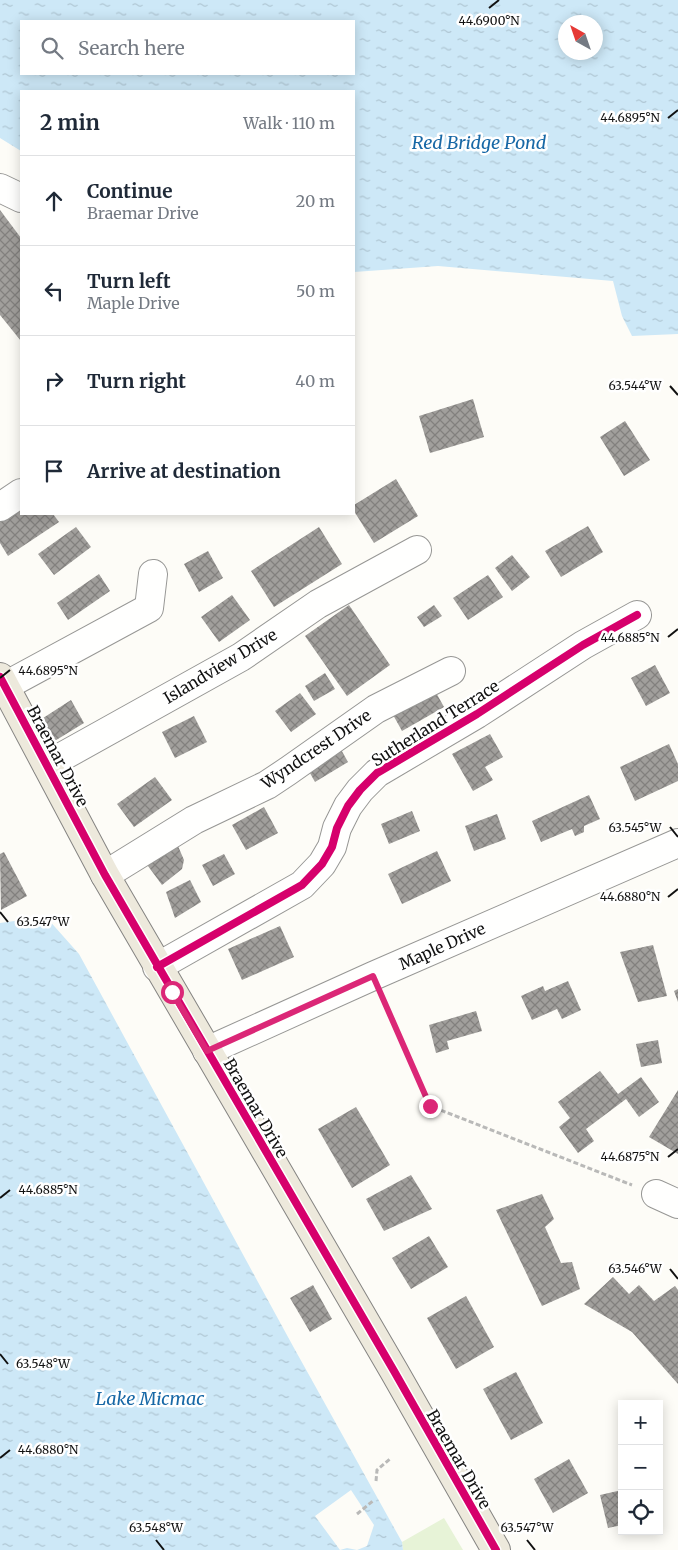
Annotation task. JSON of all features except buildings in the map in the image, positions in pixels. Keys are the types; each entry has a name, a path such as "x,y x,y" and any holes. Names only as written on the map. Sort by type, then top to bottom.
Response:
{"main road":[{"name":"Braemar Drive","path":"2,682 105,875 157,967 394,1371 496,1550"}],"street":[{"path":"0,188 20,198"},
{"path":"0,507 20,494"},
{"name":"Islandview Drive","path":"47,765 241,657 318,604 417,550"},
{"path":"2,682 149,608 153,574"},
{"name":"Sutherland Terrace","path":"157,967 302,885 322,864 332,847 348,806 360,790 377,773 477,714 583,646 637,615"},
{"name":"Wyndcrest Drive","path":"105,875 194,820 266,785 376,709 451,670"},
{"name":"Maple Drive","path":"207,1051 678,842"}],"path":[{"path":"373,976 430,1106 667,1199"},
{"path":"376,1481 377,1470 391,1458"},
{"path":"357,1514 374,1500"}],"green space":[{"path":"444,1518 463,1550 403,1550 402,1542"}],"water":[{"name":"Red Bridge Pond","path":"0,0 678,0 678,334 632,336 622,316 613,281 438,266 355,272 355,90 20,90 20,150 0,138"},
{"name":"Lake Micmac","path":"47,918 79,954 402,1542 403,1550 0,1550 0,923"}],"pier":[{"path":"351,1490 374,1525 367,1546 357,1550 347,1548 340,1550 315,1516"}],"cycle path":[{"path":"157,967 302,885 322,864 332,847 337,828 348,806 360,790 377,773 477,714 583,645 637,615"},
{"path":"0,677 105,875 496,1550"}],"route":[{"path":"172,992 207,1051 373,976 430,1106"}]}
